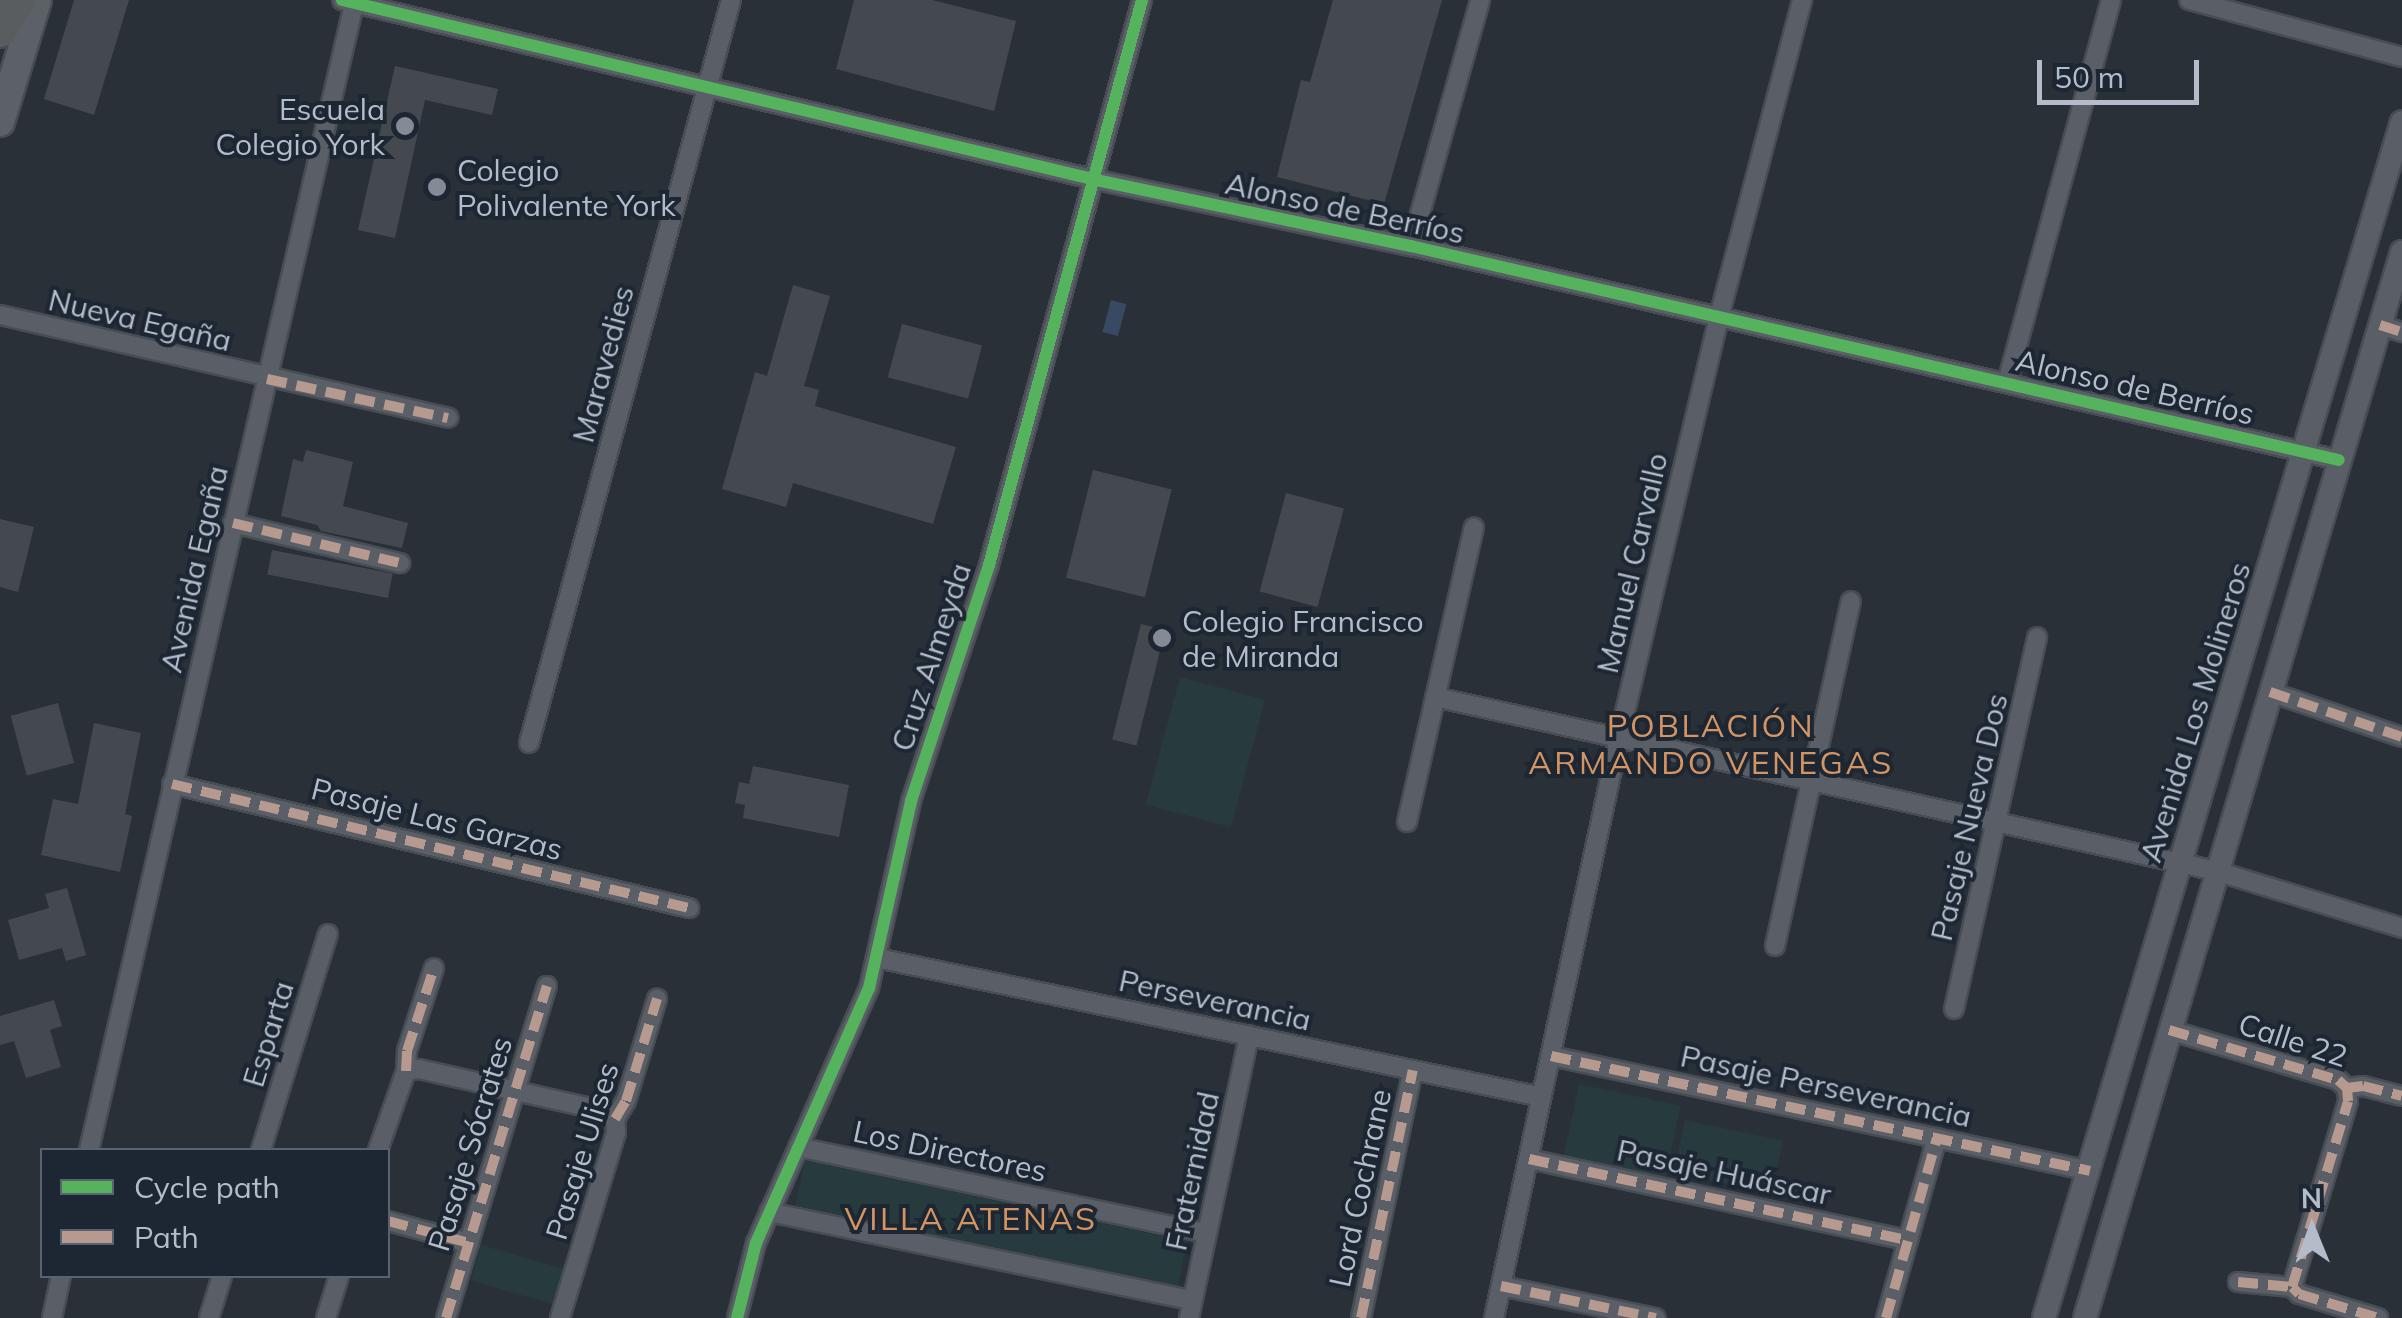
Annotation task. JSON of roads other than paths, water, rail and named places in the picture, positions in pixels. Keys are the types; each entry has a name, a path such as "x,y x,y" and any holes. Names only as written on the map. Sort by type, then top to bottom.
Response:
{"highway":[{"path":"0,32 18,0"}],"main road":[{"path":"0,122 36,0"}],"street":[{"name":"Maravedies","path":"528,744 730,0"},
{"name":"Cruz Almeyda","path":"737,1318 748,1266 769,1212 860,1011 877,958 910,801 989,565 1142,0"},
{"path":"1411,246 1480,0"},
{"name":"Manuel Carvallo","path":"1494,1318 1619,737 1719,317 1802,0"},
{"path":"2007,384 2111,0"},
{"path":"2189,0 2402,57"},
{"name":"Alonso de Berríos","path":"350,1 1092,180 1411,246 2339,460"},
{"name":"Avenida Egaña","path":"90,1148 350,1"},
{"name":"Avenida Los Molineros","path":"2044,1318 2402,122"},
{"path":"2084,1318 2339,460 2391,329 2402,252"},
{"name":"Nueva Egaña","path":"0,316 448,418"},
{"path":"233,522 400,563"},
{"path":"1407,822 1474,528"},
{"path":"1775,946 1851,601"},
{"name":"Pasaje Nueva Dos","path":"1954,1010 2037,637"},
{"path":"2270,692 2402,737"},
{"path":"1435,697 2216,871 2402,928"},
{"name":"Pasaje Las Garzas","path":"172,784 689,908"},
{"name":"Esparta","path":"262,1148 328,934"},
{"name":"Perseverancia","path":"877,958 1542,1097"},
{"path":"379,1148 406,1071 407,1051 434,968"},
{"name":"Pasaje Sócrates","path":"446,1318 547,986"},
{"name":"Pasaje Ulises","path":"560,1318 616,1132 615,1119 626,1101 657,1000"},
{"name":"Calle 22","path":"2169,1030 2338,1080 2347,1088 2364,1086 2402,1096"},
{"name":"Fraternidad","path":"1191,1309 1249,1035"},
{"name":"Pasaje Perseverancia","path":"1550,1056 2090,1171"},
{"path":"406,1071 419,1069 604,1111 615,1119"},
{"name":"Lord Cochrane","path":"1361,1318 1413,1070"},
{"path":"2292,1287 2348,1101 2347,1088"},
{"path":"1886,1318 1936,1138"},
{"name":"Los Directores","path":"798,1147 1207,1233"},
{"name":"Pasaje Huáscar","path":"1529,1159 1908,1240"},
{"path":"769,1212 1191,1309"},
{"path":"390,1222 468,1243"},
{"path":"52,1318 61,1278"},
{"path":"209,1318 221,1278"},
{"path":"326,1318 338,1278"},
{"path":"2238,1282 2292,1287 2299,1294 2378,1318"},
{"path":"1501,1286 1656,1318"}],"water":[{"path":"1111,300 1126,304 1118,336 1102,332"}],"place":[{"name":"Escuela Colegio York","path":"405,126"},
{"name":"Colegio Polivalente York","path":"437,187"},
{"name":"Colegio Francisco de Miranda","path":"1162,638"}],"district":[{"name":"POBLACIÓN ARMANDO VENEGAS","path":"1711,744"},
{"name":"VILLA ATENAS","path":"971,1218"}]}
